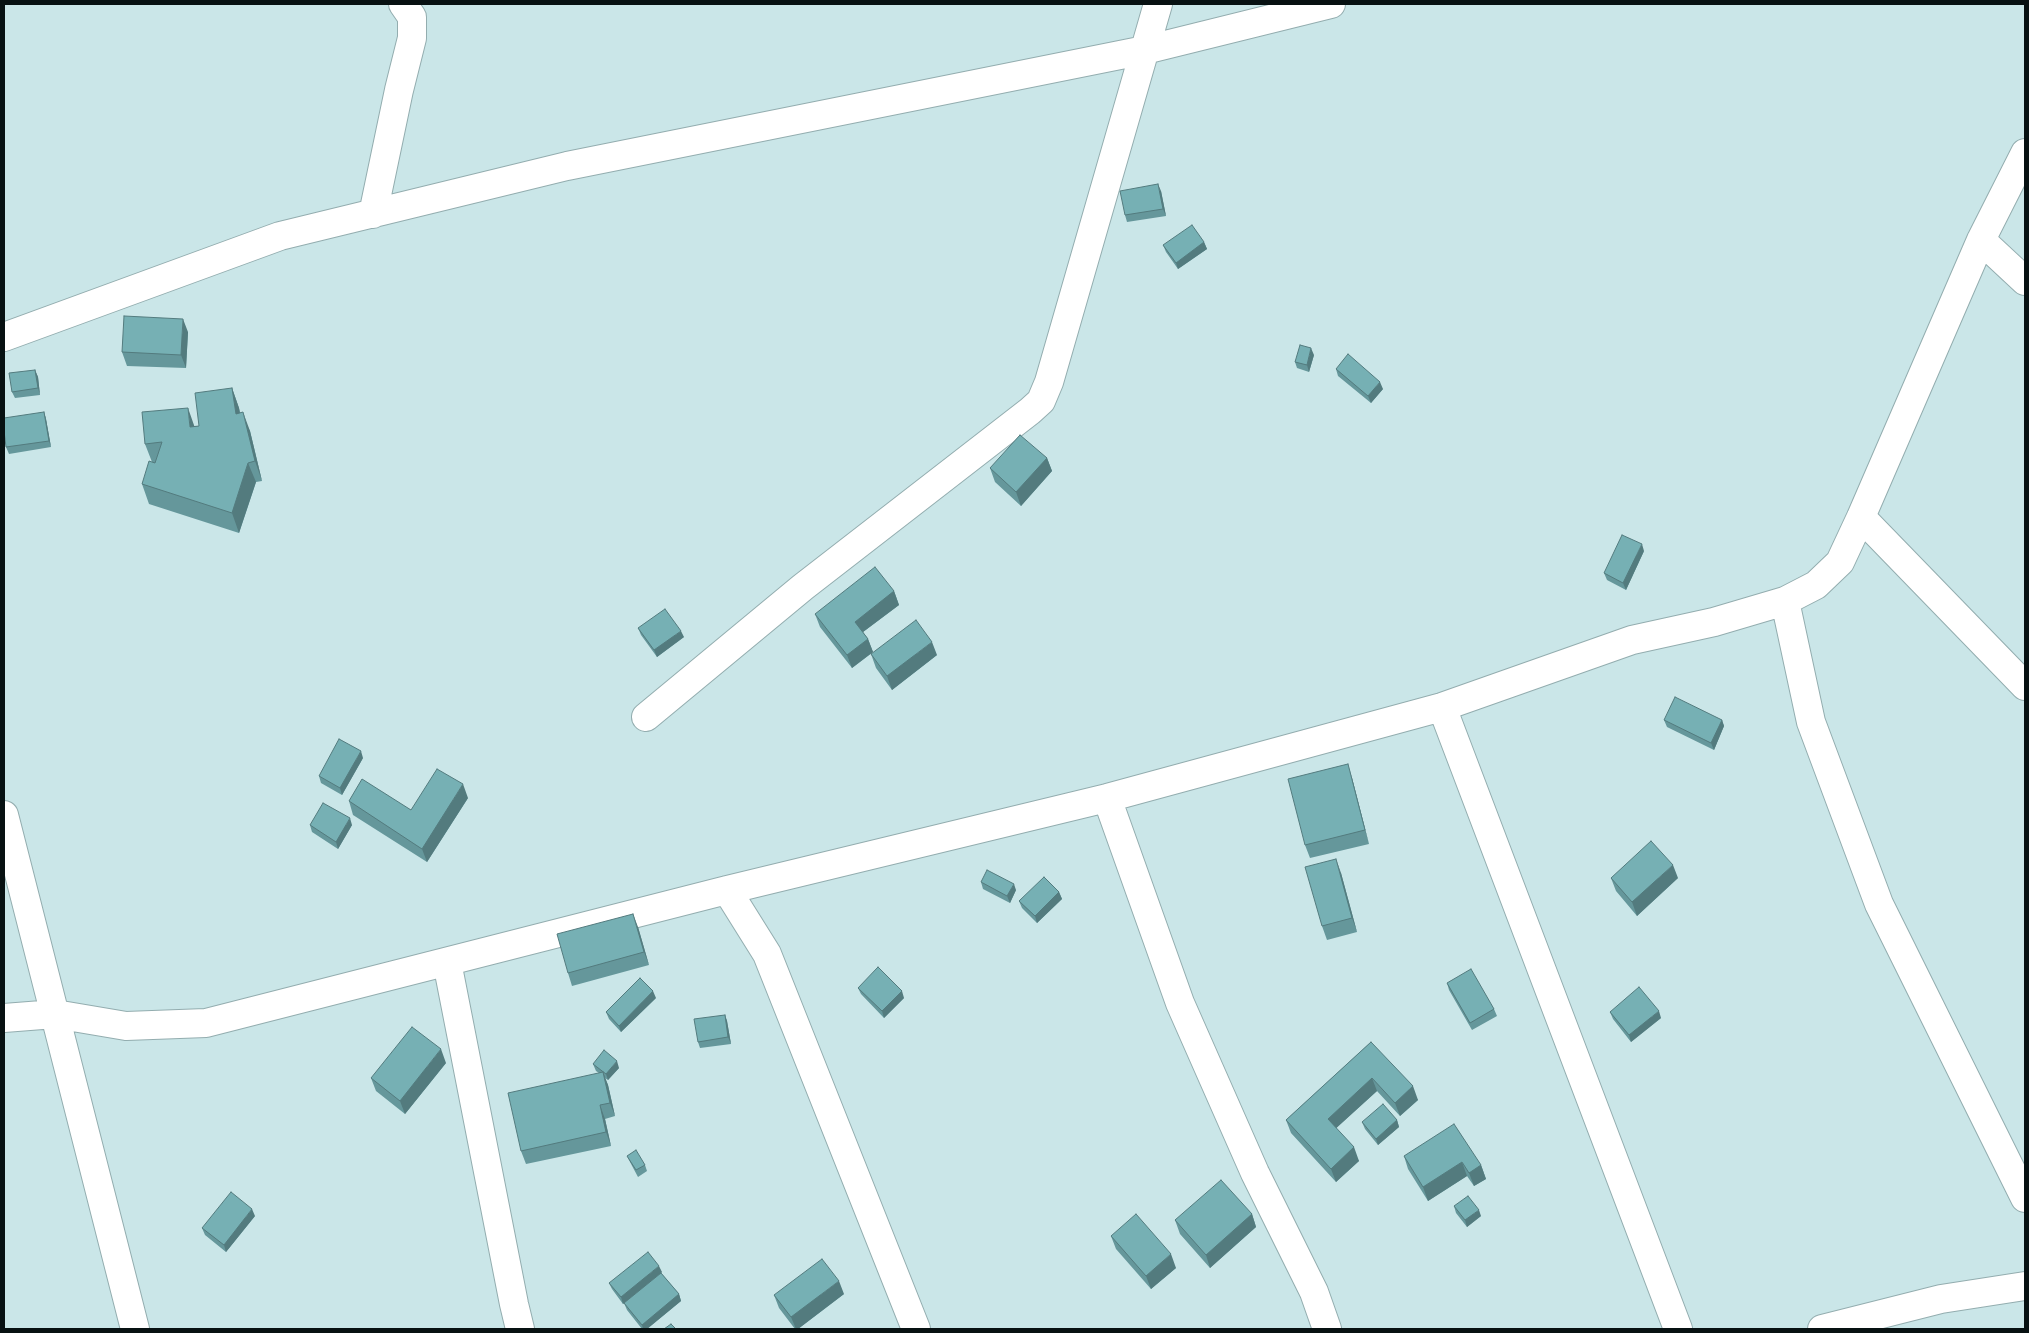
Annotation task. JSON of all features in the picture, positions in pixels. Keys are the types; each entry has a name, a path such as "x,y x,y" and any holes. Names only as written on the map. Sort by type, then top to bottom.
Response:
{"street":[{"path":"373,214 412,38 412,16 403,4"},
{"path":"646,718 803,587 1041,401 1049,382 1158,4"},
{"path":"4,337 280,236 567,166 1145,50 1331,4"},
{"path":"4,1018 55,1014 126,1026 206,1023 727,890 1107,798 1442,707 1632,640 1714,622 1785,601 1816,585 1840,562 1981,240 2025,153"},
{"path":"1981,240 2025,281"},
{"path":"1861,517 2025,686"},
{"path":"1785,601 1811,722 1879,904 2025,1198"},
{"path":"1442,707 1678,1329"},
{"path":"1107,798 1180,1003 1255,1173 1314,1292 1327,1329"},
{"path":"4,815 135,1329"},
{"path":"727,890 767,954 916,1329"},
{"path":"447,962 520,1329"},
{"path":"1822,1329 1941,1299 2025,1286"}],"building":[{"path":"1158,184 1163,209 1125,215 1120,191"},
{"path":"1192,225 1204,242 1176,263 1163,245"},
{"path":"124,316 183,319 181,355 122,352"},
{"path":"1300,345 1311,348 1307,365 1295,362"},
{"path":"1348,354 1380,382 1368,396 1336,369"},
{"path":"35,370 38,388 12,392 9,373"},
{"path":"232,388 236,414 243,412 255,461 248,463 232,513 142,484 149,461 155,463 162,442 145,444 142,412 188,408 190,427 199,426 195,393"},
{"path":"44,412 49,441 6,447 4,418"},
{"path":"1020,435 1047,458 1016,492 990,468"},
{"path":"1622,535 1642,544 1623,583 1604,573"},
{"path":"875,567 894,591 855,622 868,639 847,655 815,614"},
{"path":"665,609 681,631 654,650 638,628"},
{"path":"916,620 932,642 887,676 871,654"},
{"path":"1675,697 1722,720 1711,743 1664,720"},
{"path":"339,739 361,751 340,788 319,776"},
{"path":"1348,764 1365,830 1305,845 1288,779"},
{"path":"437,769 463,784 422,849 349,801 362,779 411,810"},
{"path":"323,803 350,818 336,842 310,825"},
{"path":"1651,841 1673,865 1632,902 1611,878"},
{"path":"1336,859 1352,918 1322,926 1305,867"},
{"path":"987,870 1014,884 1007,896 981,882"},
{"path":"1044,877 1059,892 1035,916 1019,901"},
{"path":"633,914 644,952 568,973 557,934"},
{"path":"878,967 902,991 882,1011 858,988"},
{"path":"1471,969 1494,1009 1470,1023 1447,983"},
{"path":"640,978 653,991 619,1026 606,1012"},
{"path":"1639,987 1659,1011 1629,1035 1610,1012"},
{"path":"725,1015 728,1037 698,1042 694,1019"},
{"path":"412,1027 441,1049 400,1101 371,1078"},
{"path":"1371,1042 1413,1086 1395,1103 1372,1078 1328,1119 1354,1147 1331,1169 1286,1120"},
{"path":"604,1050 617,1061 606,1074 593,1064"},
{"path":"603,1072 610,1103 600,1105 606,1132 521,1151 508,1093"},
{"path":"1383,1104 1397,1120 1376,1139 1362,1122"},
{"path":"1454,1124 1481,1165 1469,1173 1462,1162 1423,1187 1404,1156"},
{"path":"636,1150 645,1165 636,1170 627,1156"},
{"path":"1221,1180 1252,1214 1206,1255 1175,1220"},
{"path":"231,1192 252,1209 224,1245 202,1228"},
{"path":"1468,1196 1479,1210 1465,1220 1454,1206"},
{"path":"1136,1214 1171,1254 1146,1276 1111,1236"},
{"path":"648,1252 659,1266 621,1297 609,1283"},
{"path":"822,1259 839,1281 791,1317 774,1295"},
{"path":"661,1273 679,1294 642,1325 624,1303"},
{"path":"671,1324 676,1329 664,1329"}]}
